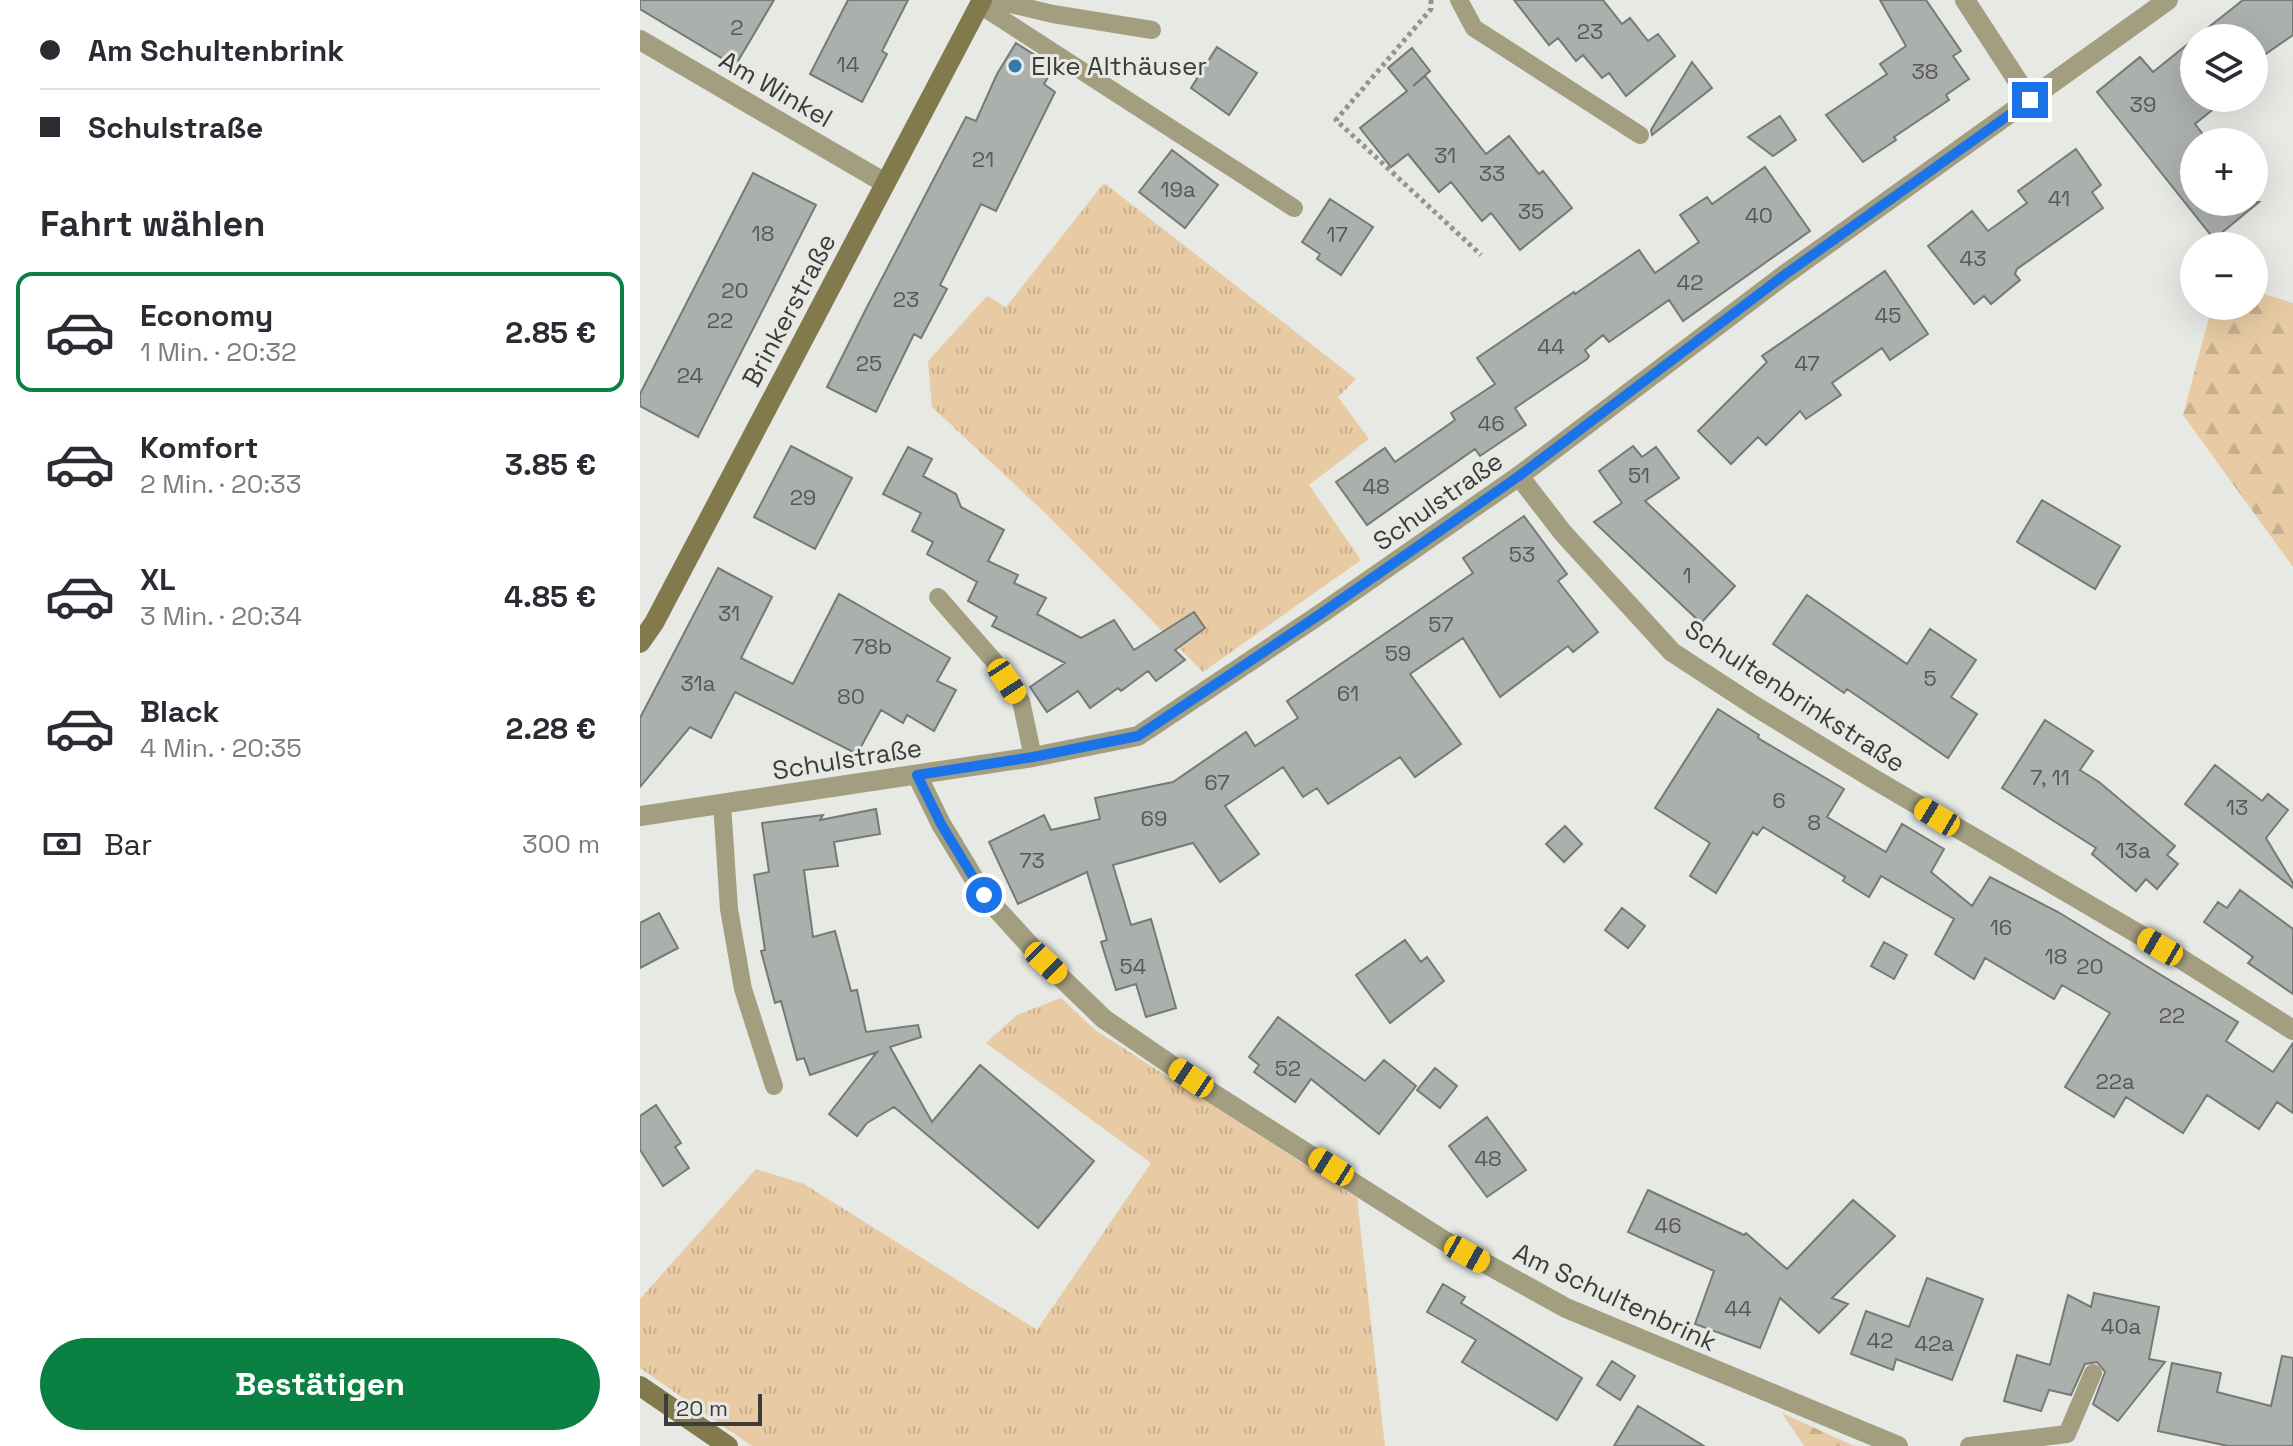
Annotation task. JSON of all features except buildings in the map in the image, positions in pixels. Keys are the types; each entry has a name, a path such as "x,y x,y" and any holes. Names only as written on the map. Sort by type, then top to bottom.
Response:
{"street":[{"path":"1965,0 2030,100"},
{"name":"Schulstraße","path":"640,816 1033,757 1138,736 1519,476 1783,276 2168,0"},
{"name":"Brinkerstraße","path":"640,643 660,611 885,183 985,2"},
{"name":"Am Winkel","path":"640,40 885,183"},
{"name":"Schultenbrinkstraße","path":"1519,476 1563,533 1672,652 1872,778 2181,959 2293,1030"},
{"name":"Am Schultenbrink","path":"917,775 941,824 984,895 1046,963 1104,1019 1212,1093 1443,1240 1566,1308 1898,1446"},
{"path":"640,1386 728,1446"}],"lane":[{"path":"1459,0 1474,28 1640,135"},
{"path":"985,2 1152,30"},
{"path":"985,2 1294,208"},
{"path":"938,597 994,661 1021,701 1033,757"},
{"path":"722,804 729,909 743,989 774,1086"},
{"path":"1969,1446 2067,1434 2093,1373"}],"path":[{"path":"1431,0 1431,9 1336,120 1481,255"}],"green space":[{"path":"1104,183 1356,379 1338,397 1369,439 1309,485 1361,560 1203,672 1043,511 932,407 928,361 987,296 1006,307"},
{"path":"2268,295 2293,303 2293,567 2183,415 2208,320 2268,320"},
{"path":"1061,998 1095,1030 1357,1198 1385,1446 752,1446 640,1368 640,1299 756,1169 804,1184 1037,1330 1151,1163 986,1043 1017,1015"},
{"path":"1782,1413 1854,1446 1804,1446"}],"place":[{"name":"Elke Althäuser","path":"1015,66"}],"route":[{"path":"984,895 941,824 917,775 1033,757 1138,736 1519,476 1783,276 2030,100"}]}
